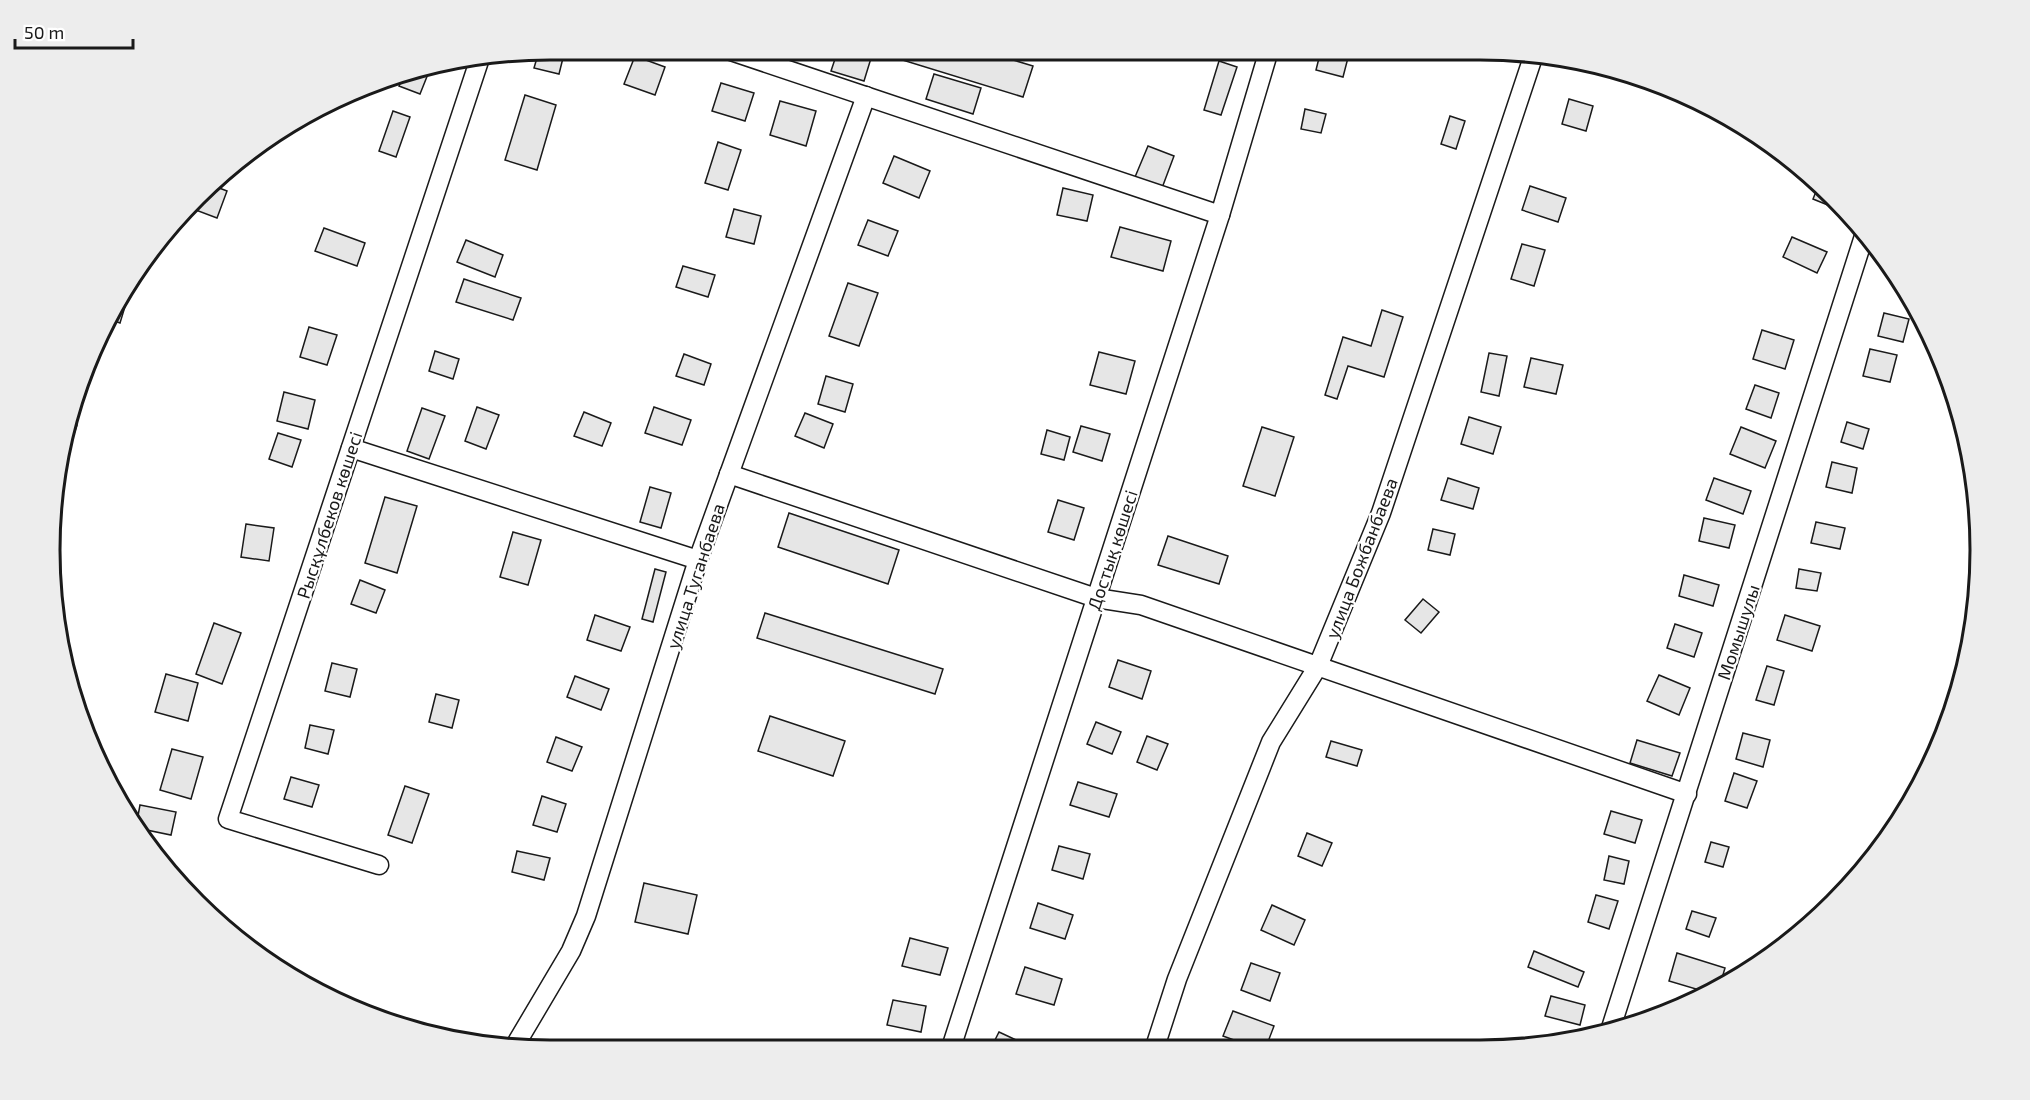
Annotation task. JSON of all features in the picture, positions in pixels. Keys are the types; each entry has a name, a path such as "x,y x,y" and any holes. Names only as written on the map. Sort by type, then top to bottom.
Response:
{"street":[{"path":"758,60 1220,215"},
{"name":"Достық көшесі","path":"954,1040 1220,215 1266,60"},
{"name":"улица Божбанбаева","path":"1157,1040 1177,979 1271,742 1318,666 1381,513 1531,63"},
{"name":"Рысқұлбеков көшесі","path":"379,865 228,819 478,65"},
{"name":"улица Туганбаева","path":"519,1039 571,951 586,916 698,560 866,96"},
{"name":"Момышулы","path":"1613,1021 1861,243"},
{"path":"351,448 698,560"},
{"path":"729,474 1096,598 1142,605 1687,794"}],"building":[{"path":"536,60 562,60 559,74 534,68"},
{"path":"633,60 646,60 665,67 655,95 624,84"},
{"path":"835,60 870,60 864,81 831,71"},
{"path":"903,60 1013,60 1033,66 1023,97"},
{"path":"1318,60 1347,60 1343,77 1316,70"},
{"path":"1219,61 1237,67 1221,115 1204,110"},
{"path":"934,74 981,88 973,114 926,99"},
{"path":"427,76 420,94 399,86 400,84"},
{"path":"721,83 754,93 745,121 712,111"},
{"path":"525,95 556,105 537,170 505,160"},
{"path":"1569,99 1593,106 1586,131 1562,124"},
{"path":"780,101 816,111 806,146 770,135"},
{"path":"1305,109 1326,114 1321,133 1301,129"},
{"path":"393,111 410,117 396,157 379,151"},
{"path":"1450,116 1465,121 1456,149 1441,144"},
{"path":"718,142 741,150 728,190 705,183"},
{"path":"1148,146 1174,156 1162,188 1135,177"},
{"path":"894,156 930,171 919,198 883,183"},
{"path":"1530,186 1566,198 1558,222 1522,210"},
{"path":"220,188 227,191 217,218 198,211"},
{"path":"1063,188 1093,195 1087,221 1057,215"},
{"path":"1815,194 1826,204 1813,199"},
{"path":"734,209 761,216 754,244 726,237"},
{"path":"868,220 898,231 888,256 858,245"},
{"path":"1120,227 1171,241 1163,271 1111,257"},
{"path":"324,228 365,243 357,266 315,251"},
{"path":"1792,237 1827,252 1817,273 1783,257"},
{"path":"466,240 503,255 495,277 457,262"},
{"path":"1522,244 1545,250 1534,286 1511,279"},
{"path":"683,266 715,275 708,297 676,287"},
{"path":"464,279 521,298 513,320 456,302"},
{"path":"848,283 878,293 859,346 829,336"},
{"path":"125,307 120,323 117,322"},
{"path":"1382,310 1403,317 1384,377 1348,366 1337,399 1325,395 1343,337 1371,346"},
{"path":"1884,313 1909,319 1903,342 1878,336"},
{"path":"309,327 337,335 327,365 300,357"},
{"path":"1762,330 1794,340 1785,369 1753,359"},
{"path":"1870,349 1897,355 1890,382 1863,376"},
{"path":"435,351 459,359 453,379 429,371"},
{"path":"1099,352 1135,361 1126,394 1090,385"},
{"path":"1489,353 1507,356 1499,396 1481,392"},
{"path":"684,354 711,364 704,385 676,376"},
{"path":"1531,358 1563,365 1556,394 1524,387"},
{"path":"826,376 853,384 845,412 818,404"},
{"path":"1755,385 1779,393 1771,418 1746,409"},
{"path":"284,392 315,400 308,429 277,421"},
{"path":"477,407 499,415 486,449 465,441"},
{"path":"654,407 691,420 682,445 645,433"},
{"path":"422,408 445,416 429,459 407,451"},
{"path":"584,412 611,423 602,446 574,436"},
{"path":"805,413 833,424 824,448 795,436"},
{"path":"1469,417 1501,427 1493,454 1461,444"},
{"path":"1847,422 1869,429 1863,449 1841,442"},
{"path":"1081,426 1110,434 1102,461 1073,452"},
{"path":"1262,427 1294,437 1275,496 1243,486"},
{"path":"1741,427 1776,441 1765,468 1730,454"},
{"path":"1047,430 1070,437 1064,460 1041,454"},
{"path":"278,433 301,440 292,467 269,459"},
{"path":"1832,462 1857,468 1852,493 1826,487"},
{"path":"1448,478 1479,488 1473,509 1441,500"},
{"path":"1714,478 1751,491 1743,514 1706,500"},
{"path":"650,487 671,493 661,528 640,522"},
{"path":"385,497 417,506 397,573 365,563"},
{"path":"1058,500 1084,508 1074,540 1048,532"},
{"path":"789,513 899,550 888,584 778,547"},
{"path":"1704,518 1735,525 1729,548 1699,541"},
{"path":"1816,522 1845,528 1840,549 1811,543"},
{"path":"246,524 274,528 269,561 241,557"},
{"path":"1433,529 1455,534 1450,555 1428,550"},
{"path":"513,532 541,540 528,585 500,577"},
{"path":"1168,536 1228,556 1219,584 1158,565"},
{"path":"655,569 666,572 653,622 642,619"},
{"path":"1799,569 1821,573 1817,591 1796,588"},
{"path":"1684,575 1719,585 1713,606 1679,596"},
{"path":"360,580 385,590 376,613 351,604"},
{"path":"1423,599 1439,612 1421,633 1405,620"},
{"path":"765,613 943,669 935,694 757,638"},
{"path":"595,615 630,627 621,651 587,640"},
{"path":"1785,615 1820,626 1812,651 1777,640"},
{"path":"214,623 241,633 222,684 196,674"},
{"path":"1675,624 1702,633 1694,657 1667,648"},
{"path":"1118,660 1151,671 1142,699 1109,687"},
{"path":"332,663 357,669 350,697 325,691"},
{"path":"1767,666 1784,671 1774,705 1756,700"},
{"path":"166,674 198,683 188,721 155,712"},
{"path":"1659,675 1690,688 1679,715 1647,701"},
{"path":"575,676 609,689 601,710 567,697"},
{"path":"436,694 459,700 452,728 429,722"},
{"path":"770,716 845,741 833,776 758,751"},
{"path":"1096,722 1121,732 1112,754 1087,744"},
{"path":"310,725 334,730 328,754 305,748"},
{"path":"1743,733 1770,740 1763,767 1736,759"},
{"path":"1147,736 1168,744 1157,770 1137,762"},
{"path":"556,737 582,747 572,771 547,762"},
{"path":"1637,740 1680,753 1672,776 1630,763"},
{"path":"1331,741 1362,750 1357,766 1326,757"},
{"path":"172,749 203,757 191,799 160,790"},
{"path":"1734,773 1757,781 1747,808 1725,801"},
{"path":"291,777 319,785 312,807 284,799"},
{"path":"1078,782 1117,794 1109,817 1070,805"},
{"path":"405,786 429,794 412,843 388,835"},
{"path":"542,796 566,804 557,832 533,825"},
{"path":"140,805 176,812 171,835 149,830 138,814"},
{"path":"1611,811 1642,820 1635,843 1604,834"},
{"path":"1307,833 1332,843 1322,866 1298,856"},
{"path":"1711,842 1729,847 1723,867 1705,862"},
{"path":"1059,846 1090,854 1083,879 1052,870"},
{"path":"517,851 550,858 544,880 512,872"},
{"path":"1609,856 1629,861 1624,884 1604,880"},
{"path":"644,883 697,895 688,934 635,922"},
{"path":"1596,895 1618,901 1609,929 1588,922"},
{"path":"1038,903 1073,915 1065,939 1030,928"},
{"path":"1272,905 1305,920 1294,945 1261,930"},
{"path":"1692,911 1716,918 1709,937 1686,929"},
{"path":"910,938 948,948 940,975 902,966"},
{"path":"1534,951 1584,972 1578,987 1528,967"},
{"path":"1677,953 1725,968 1723,975 1697,989 1669,981"},
{"path":"1251,963 1280,973 1270,1001 1241,990"},
{"path":"1025,967 1062,979 1054,1005 1016,994"},
{"path":"1551,996 1585,1005 1580,1025 1545,1016"},
{"path":"893,1000 926,1006 921,1032 887,1025"},
{"path":"1233,1011 1274,1026 1269,1040 1234,1040 1223,1036"},
{"path":"999,1032 1016,1040 995,1040"}]}
